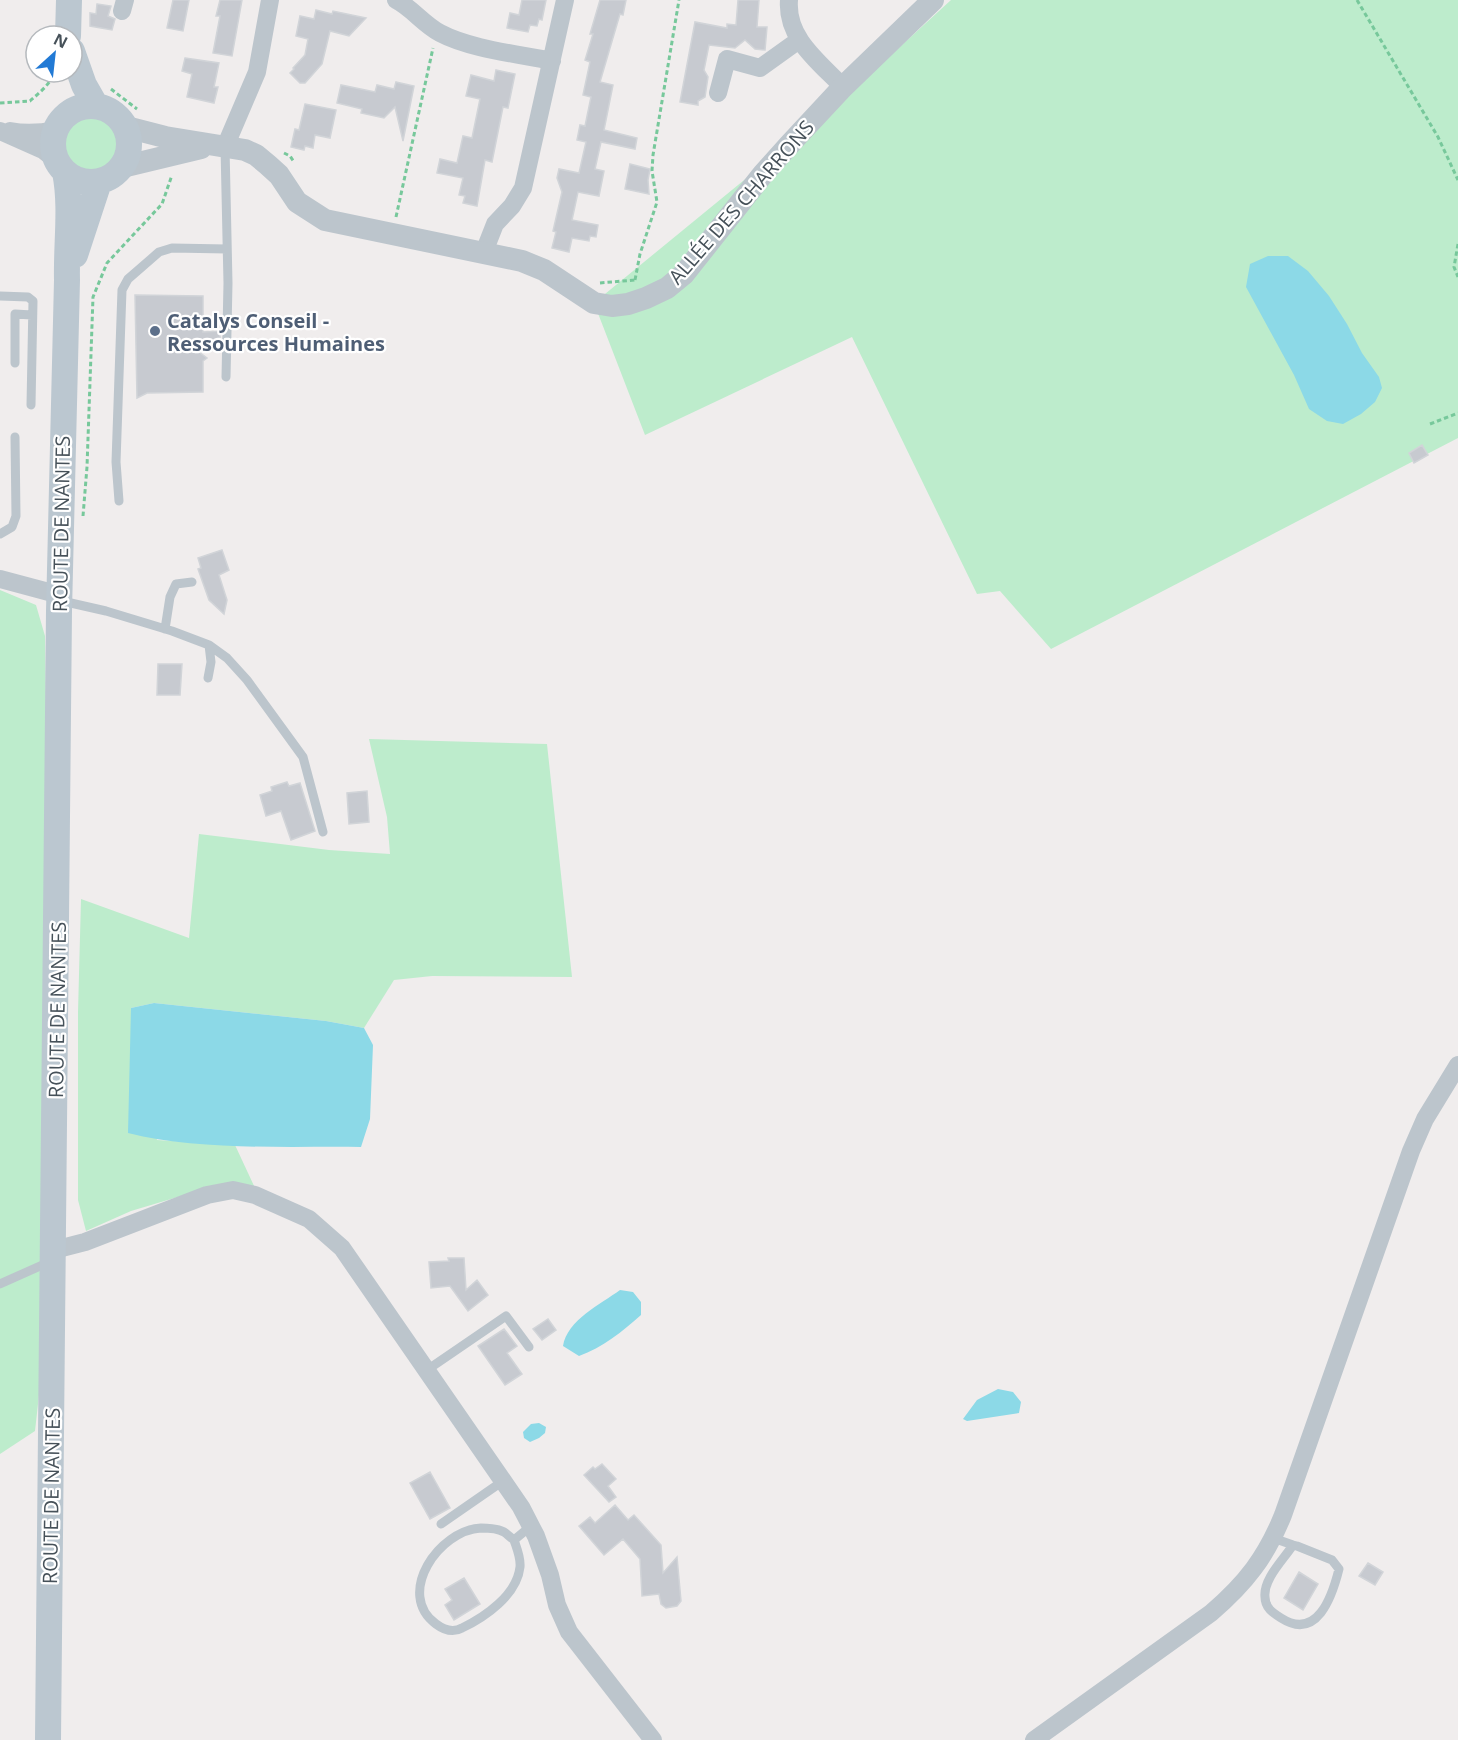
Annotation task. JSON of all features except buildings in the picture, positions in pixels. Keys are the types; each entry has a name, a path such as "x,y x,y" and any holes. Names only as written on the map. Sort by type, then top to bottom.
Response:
{"main road":[{"path":"68,24 69,0"},
{"path":"66,84 61,122 53,140 61,166 81,181 99,182 116,174 127,158 133,119 118,117 108,109 101,96 84,84"},
{"path":"61,122 101,96"},
{"name":"ROUTE DE NANTES","path":"48,1740 60,598 66,244 69,197 61,166"},
{"name":"ROUTE DE NANTES","path":"67,280 99,182"}],"street":[{"path":"122,167 218,147 257,72 270,0"},
{"path":"396,0 429,27 459,42 552,61"},
{"path":"484,252 495,224 512,206 523,188 565,0"},
{"path":"789,0 788,12 792,30 843,87"},
{"name":"ALLÉE DES CHARRONS","path":"133,119 165,138 245,150 256,155 279,175 297,202 325,220 522,261 544,270 594,303 612,306 628,304 667,288 684,274 763,174 843,87 933,0"},
{"path":"718,93 727,59 760,68 799,40"},
{"path":"0,130 20,133 45,132 61,122"},
{"path":"0,130 43,150 61,166"},
{"path":"0,579 60,598"},
{"path":"1034,1740 1211,1613 1231,1596 1265,1555 1298,1474 1411,1151 1433,1104 1458,1065"},
{"path":"54,1255 207,1195 233,1190 255,1195 309,1219 334,1240 372,1290 521,1507 550,1575 558,1605 569,1632 653,1740"}],"lane":[{"path":"218,147 227,249 226,377"},
{"path":"119,501 116,462 122,290 128,279 159,252 172,248 227,249"},
{"path":"0,297 28,297 33,301 31,405"},
{"path":"15,363 15,314 32,315"},
{"path":"0,534 12,527 16,516 15,437"},
{"path":"165,629 170,597 176,584 192,582"},
{"path":"60,598 165,629 209,645 227,658 247,680 303,757 323,832"},
{"path":"208,678 211,662 209,645"},
{"path":"0,1284 54,1255"},
{"path":"427,1370 506,1316 529,1347"},
{"path":"441,1524 502,1481"},
{"path":"514,1540 531,1526"},
{"path":"488,1528 503,1531 514,1540 519,1554 520,1567 517,1579 507,1595 459,1630 450,1631 430,1620 421,1596 422,1580 426,1567 439,1549 455,1535 471,1529 488,1528"},
{"path":"1273,1538 1293,1545 1332,1560 1339,1569 1335,1586 1315,1620 1298,1626 1275,1615 1267,1607 1264,1596 1269,1581 1293,1545"}],"path":[{"path":"635,280 640,254 657,202 652,171 653,155 679,0"},
{"path":"1357,0 1438,137 1458,180"},
{"path":"396,218 437,32"},
{"path":"0,103 30,101 47,84"},
{"path":"101,96 133,119"},
{"path":"83,524 93,297 107,263 162,204 172,177 168,156"},
{"path":"1458,244 1454,267 1458,276"},
{"path":"1430,424 1458,412"}],"green space":[{"path":"951,0 1458,0 1458,438 1051,649 1000,591 977,594 852,337 645,435 594,303 843,99"},
{"path":"91,117 101,119 110,125 116,134 118,144 116,154 110,163 101,169 91,171 81,169 72,163 66,154 64,144 66,134 72,125 81,119"},
{"path":"0,590 36,605 45,636 54,1260 35,1431 0,1454"},
{"path":"369,739 547,744 572,977 432,976 394,980 364,1028 326,1021 154,1003 131,1008 157,1140 235,1145 255,1188 218,1185 131,1211 86,1231 78,1200 78,1012 81,899 189,938 199,834 329,850 390,854 387,817"}],"water":[{"path":"1268,256 1288,256 1308,271 1329,296 1362,353 1379,377 1382,388 1375,402 1361,414 1343,424 1327,421 1309,409 1294,375 1246,287 1250,264"},
{"path":"154,1003 326,1021 364,1028 373,1045 370,1119 361,1147 214,1145 155,1139 128,1133 131,1008"},
{"path":"620,1290 633,1292 641,1302 641,1315 620,1333 588,1353 579,1356 563,1346 571,1328 578,1321"},
{"path":"998,1389 1013,1392 1021,1402 1019,1413 967,1421 963,1419 977,1400"},
{"path":"539,1423 546,1427 545,1433 530,1442 524,1438 523,1432 531,1424"}],"place":[{"name":"Catalys Conseil - Ressources Humaines","path":"155,331"}]}
